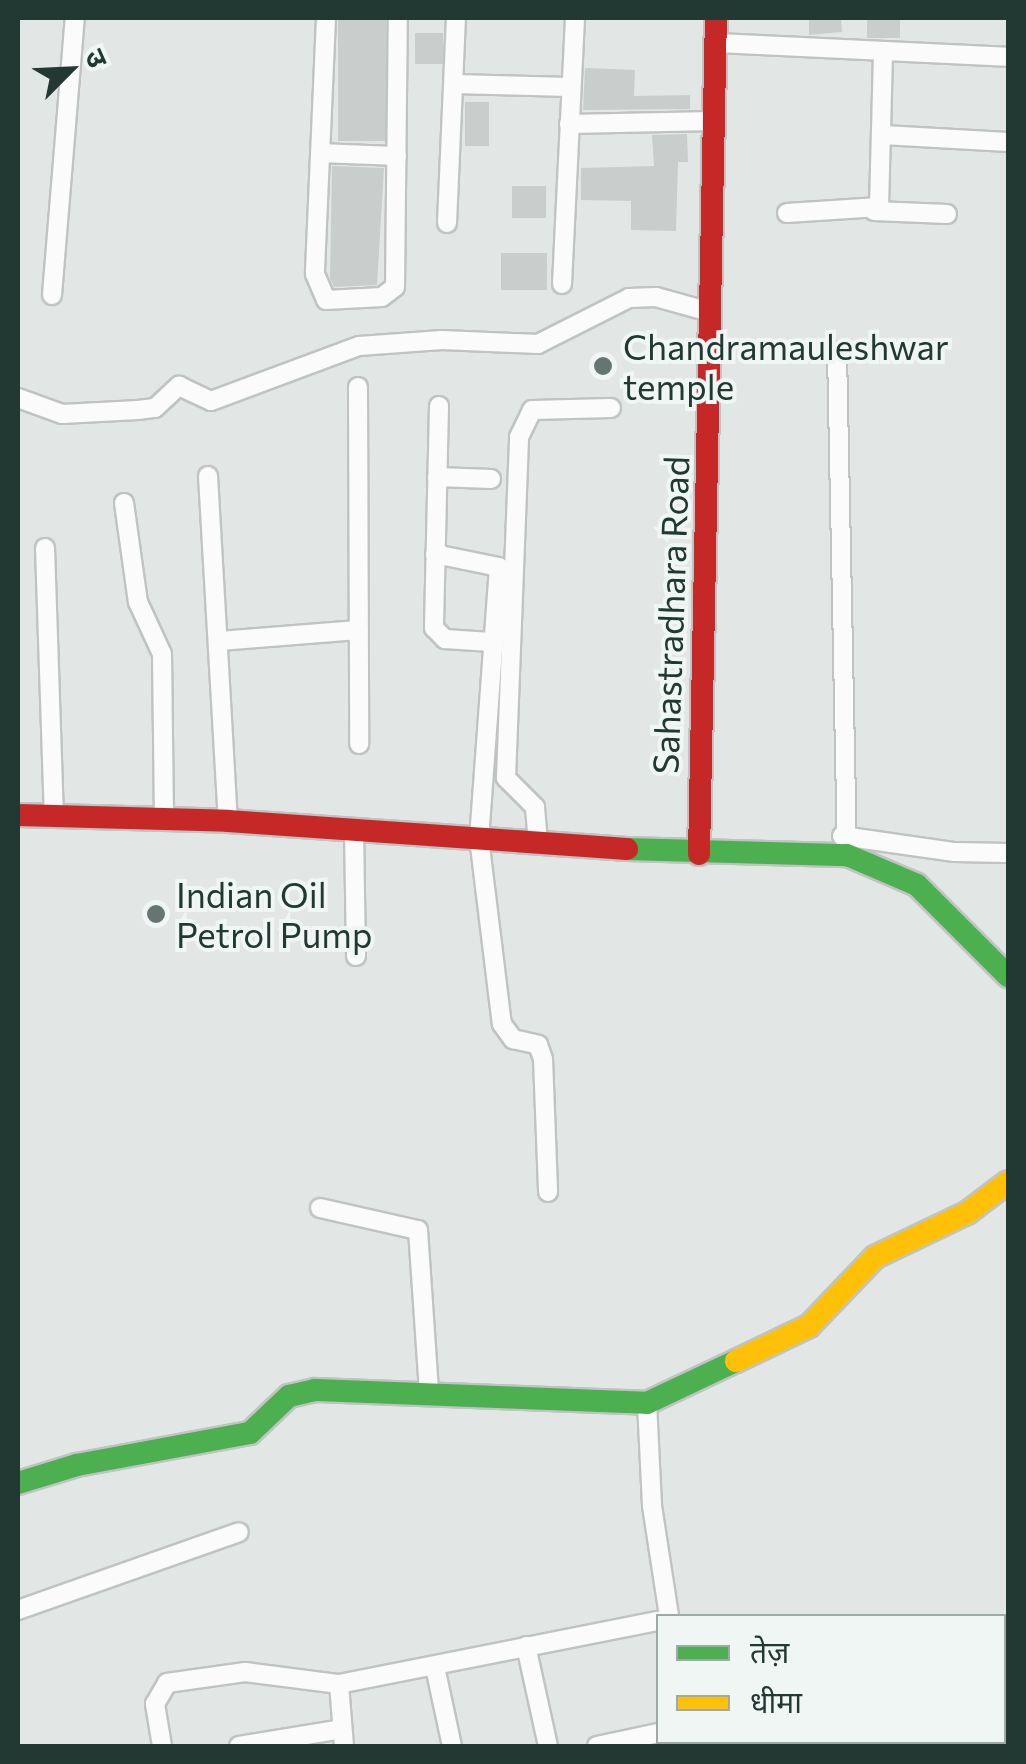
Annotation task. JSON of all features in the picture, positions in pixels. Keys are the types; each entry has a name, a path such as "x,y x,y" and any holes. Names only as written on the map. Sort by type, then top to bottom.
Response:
{"street":[{"path":"52,295 75,18"},
{"path":"326,18 315,274 326,300 382,297 395,287 398,18"},
{"path":"447,223 456,18"},
{"path":"562,284 575,18"},
{"name":"Sahastradhara Road","path":"699,854 716,18"},
{"path":"716,43 1008,57"},
{"path":"874,211 880,205 884,52"},
{"path":"454,84 570,87"},
{"path":"568,124 714,120"},
{"path":"883,135 1008,142"},
{"path":"322,153 398,156"},
{"path":"788,213 947,214"},
{"path":"18,398 62,414 155,408 179,386 204,400 221,398 359,346 442,340 538,344 629,298 656,296 710,312"},
{"path":"837,352 844,846"},
{"path":"358,387 359,744"},
{"path":"440,406 436,634 492,642"},
{"path":"538,842 536,806 506,778 519,436 532,410 612,408"},
{"path":"208,476 228,821"},
{"path":"437,477 491,479"},
{"path":"124,502 138,602 162,654 164,820"},
{"path":"45,548 54,818"},
{"path":"435,554 496,562 479,838 502,1024 513,1040 538,1045 543,1059 548,1192"},
{"path":"219,641 359,630"},
{"path":"18,815 228,821 699,854 844,846 1008,853"},
{"path":"354,830 356,956"},
{"path":"844,846 917,885 1008,976"},
{"path":"18,1483 77,1465 218,1444 250,1433 289,1396 315,1390 647,1403 809,1326 875,1258 967,1214 1008,1182"},
{"path":"320,1208 418,1230 429,1392"},
{"path":"647,1403 652,1506 669,1614"},
{"path":"18,1610 239,1532"},
{"path":"162,1746 154,1704 166,1683 245,1672 339,1684 656,1622"},
{"path":"526,1646 548,1746"},
{"path":"435,1666 452,1746"},
{"path":"239,1746 343,1738 339,1684"},
{"path":"596,1746 656,1733"}],"building":[{"path":"338,18 386,18 386,141 338,141"},
{"path":"809,18 841,18 842,32 809,35"},
{"path":"867,18 900,18 900,38 867,38"},
{"path":"415,33 443,33 443,64 415,64"},
{"path":"585,68 635,70 634,96 690,95 690,109 583,110"},
{"path":"465,102 489,102 489,146 465,146"},
{"path":"687,134 688,162 678,162 676,231 631,230 631,201 581,200 581,168 654,166 652,135"},
{"path":"332,166 384,168 377,285 334,287 330,278"},
{"path":"512,186 546,186 546,218 512,218"},
{"path":"501,253 547,253 547,290 501,290"}],"traffic: fast":[{"path":"627,849 847,855 917,885 1008,976"},
{"path":"18,1483 77,1465 250,1433 289,1396 315,1390 647,1403 736,1361"}],"traffic: slow":[{"path":"736,1361 809,1326 875,1257 967,1213 1008,1182"}],"traffic: jam":[{"path":"699,854 716,18"},
{"path":"18,815 228,821 627,849"}],"place":[{"name":"Chandramauleshwar temple","path":"603,366"},
{"name":"Indian Oil Petrol Pump","path":"156,914"}]}
